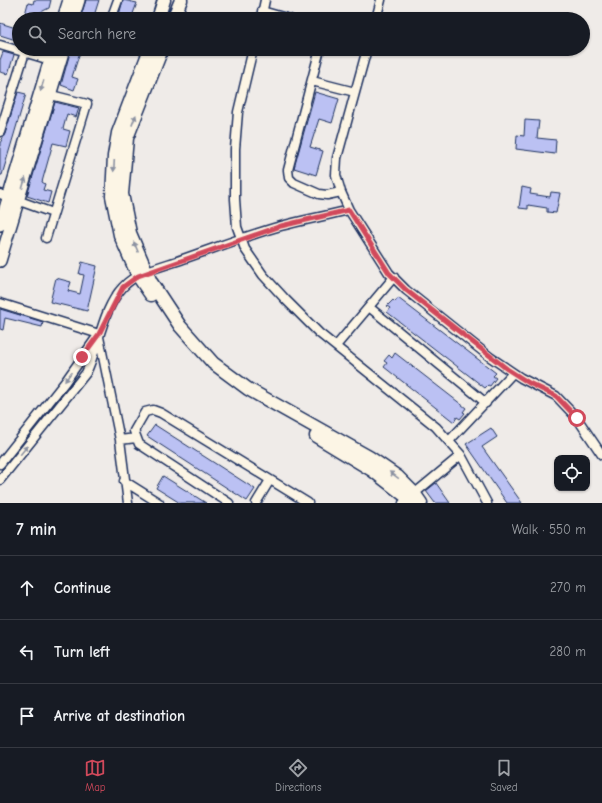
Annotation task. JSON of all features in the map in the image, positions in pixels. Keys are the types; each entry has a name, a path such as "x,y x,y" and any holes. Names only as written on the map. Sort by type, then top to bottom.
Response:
{"main road":[{"path":"65,12 68,0"},
{"path":"75,12 79,0"},
{"path":"160,12 164,0"},
{"path":"176,12 181,0"},
{"path":"0,225 51,56"},
{"path":"0,261 9,197 50,95 62,56"},
{"path":"147,56 118,133 114,156 112,196 120,235 174,331 207,368 243,393 372,470 409,499 420,503"},
{"path":"142,274 130,233 122,194 127,138 159,56"}],"street":[{"path":"114,12 118,0"},
{"path":"263,12 265,0"},
{"path":"378,12 381,0"},
{"path":"0,45 12,48"},
{"path":"0,132 25,56"},
{"path":"251,56 238,112 235,149 234,199 237,227 245,249 263,275 286,300 336,346 436,427 462,455 487,503"},
{"path":"318,56 288,170 289,178 294,183 319,194 327,195 341,192"},
{"path":"365,56 337,158 336,175 341,192 349,210 367,240 394,278 406,290 513,374 556,396 577,418 602,455"},
{"path":"312,81 355,92"},
{"path":"46,238 88,104 50,95"},
{"path":"9,197 53,213"},
{"path":"0,464 65,382 99,334 123,287 142,274 241,239 281,226 349,210"},
{"path":"336,346 394,278"},
{"path":"0,303 99,334"},
{"path":"369,307 486,403"},
{"path":"99,334 120,440 128,503"},
{"path":"0,480 86,373 92,361 99,334"},
{"path":"449,441 513,374"},
{"path":"229,503 139,444 134,431 145,412 153,410 161,413 308,503"},
{"path":"120,440 136,438"},
{"path":"409,499 462,455"},
{"path":"256,503 270,480"},
{"path":"124,481 159,503"}],"building":[{"path":"34,0 51,0 49,8 41,12 26,12 28,3 33,4"},
{"path":"86,0 99,0 95,12 82,12"},
{"path":"123,0 137,3 134,12 120,12"},
{"path":"0,23 12,27 12,39 0,35"},
{"path":"3,52 14,56 8,74 0,72 0,60"},
{"path":"69,56 79,56 72,77 78,79 74,90 61,85"},
{"path":"18,92 26,94 2,175 0,175 0,143 5,134"},
{"path":"315,92 339,99 332,123 319,119 310,147 323,151 316,175 294,168"},
{"path":"55,102 79,108 76,117 67,114 63,129 70,131 66,146 53,143 42,182 45,184 43,190 51,192 48,203 27,196"},
{"path":"525,120 539,121 537,138 556,140 555,154 516,149 517,135 524,136"},
{"path":"522,187 531,189 530,194 550,197 551,192 560,193 556,213 547,212 547,208 528,205 528,209 519,208"},
{"path":"82,262 97,266 87,311 50,302 56,278 71,282 68,291 80,294 84,275 79,274"},
{"path":"398,298 496,373 493,376 496,378 490,386 488,385 485,388 387,312 390,308 387,306 393,300 395,302"},
{"path":"0,309 43,322 42,327 5,318 3,330 0,329"},
{"path":"395,353 466,408 463,412 465,413 460,419 457,417 454,422 384,367 387,363 384,361 389,355 392,358"},
{"path":"155,425 255,489 247,501 147,436"},
{"path":"491,428 497,437 482,447 522,503 507,503 466,444"},
{"path":"163,476 206,503 180,503 156,488"},
{"path":"436,483 450,503 435,503 426,491"}],"route":[{"path":"82,357 99,334 114,301 123,287 138,276 281,226 349,210 389,273 406,290 490,357 529,383 556,396 577,418"}]}
